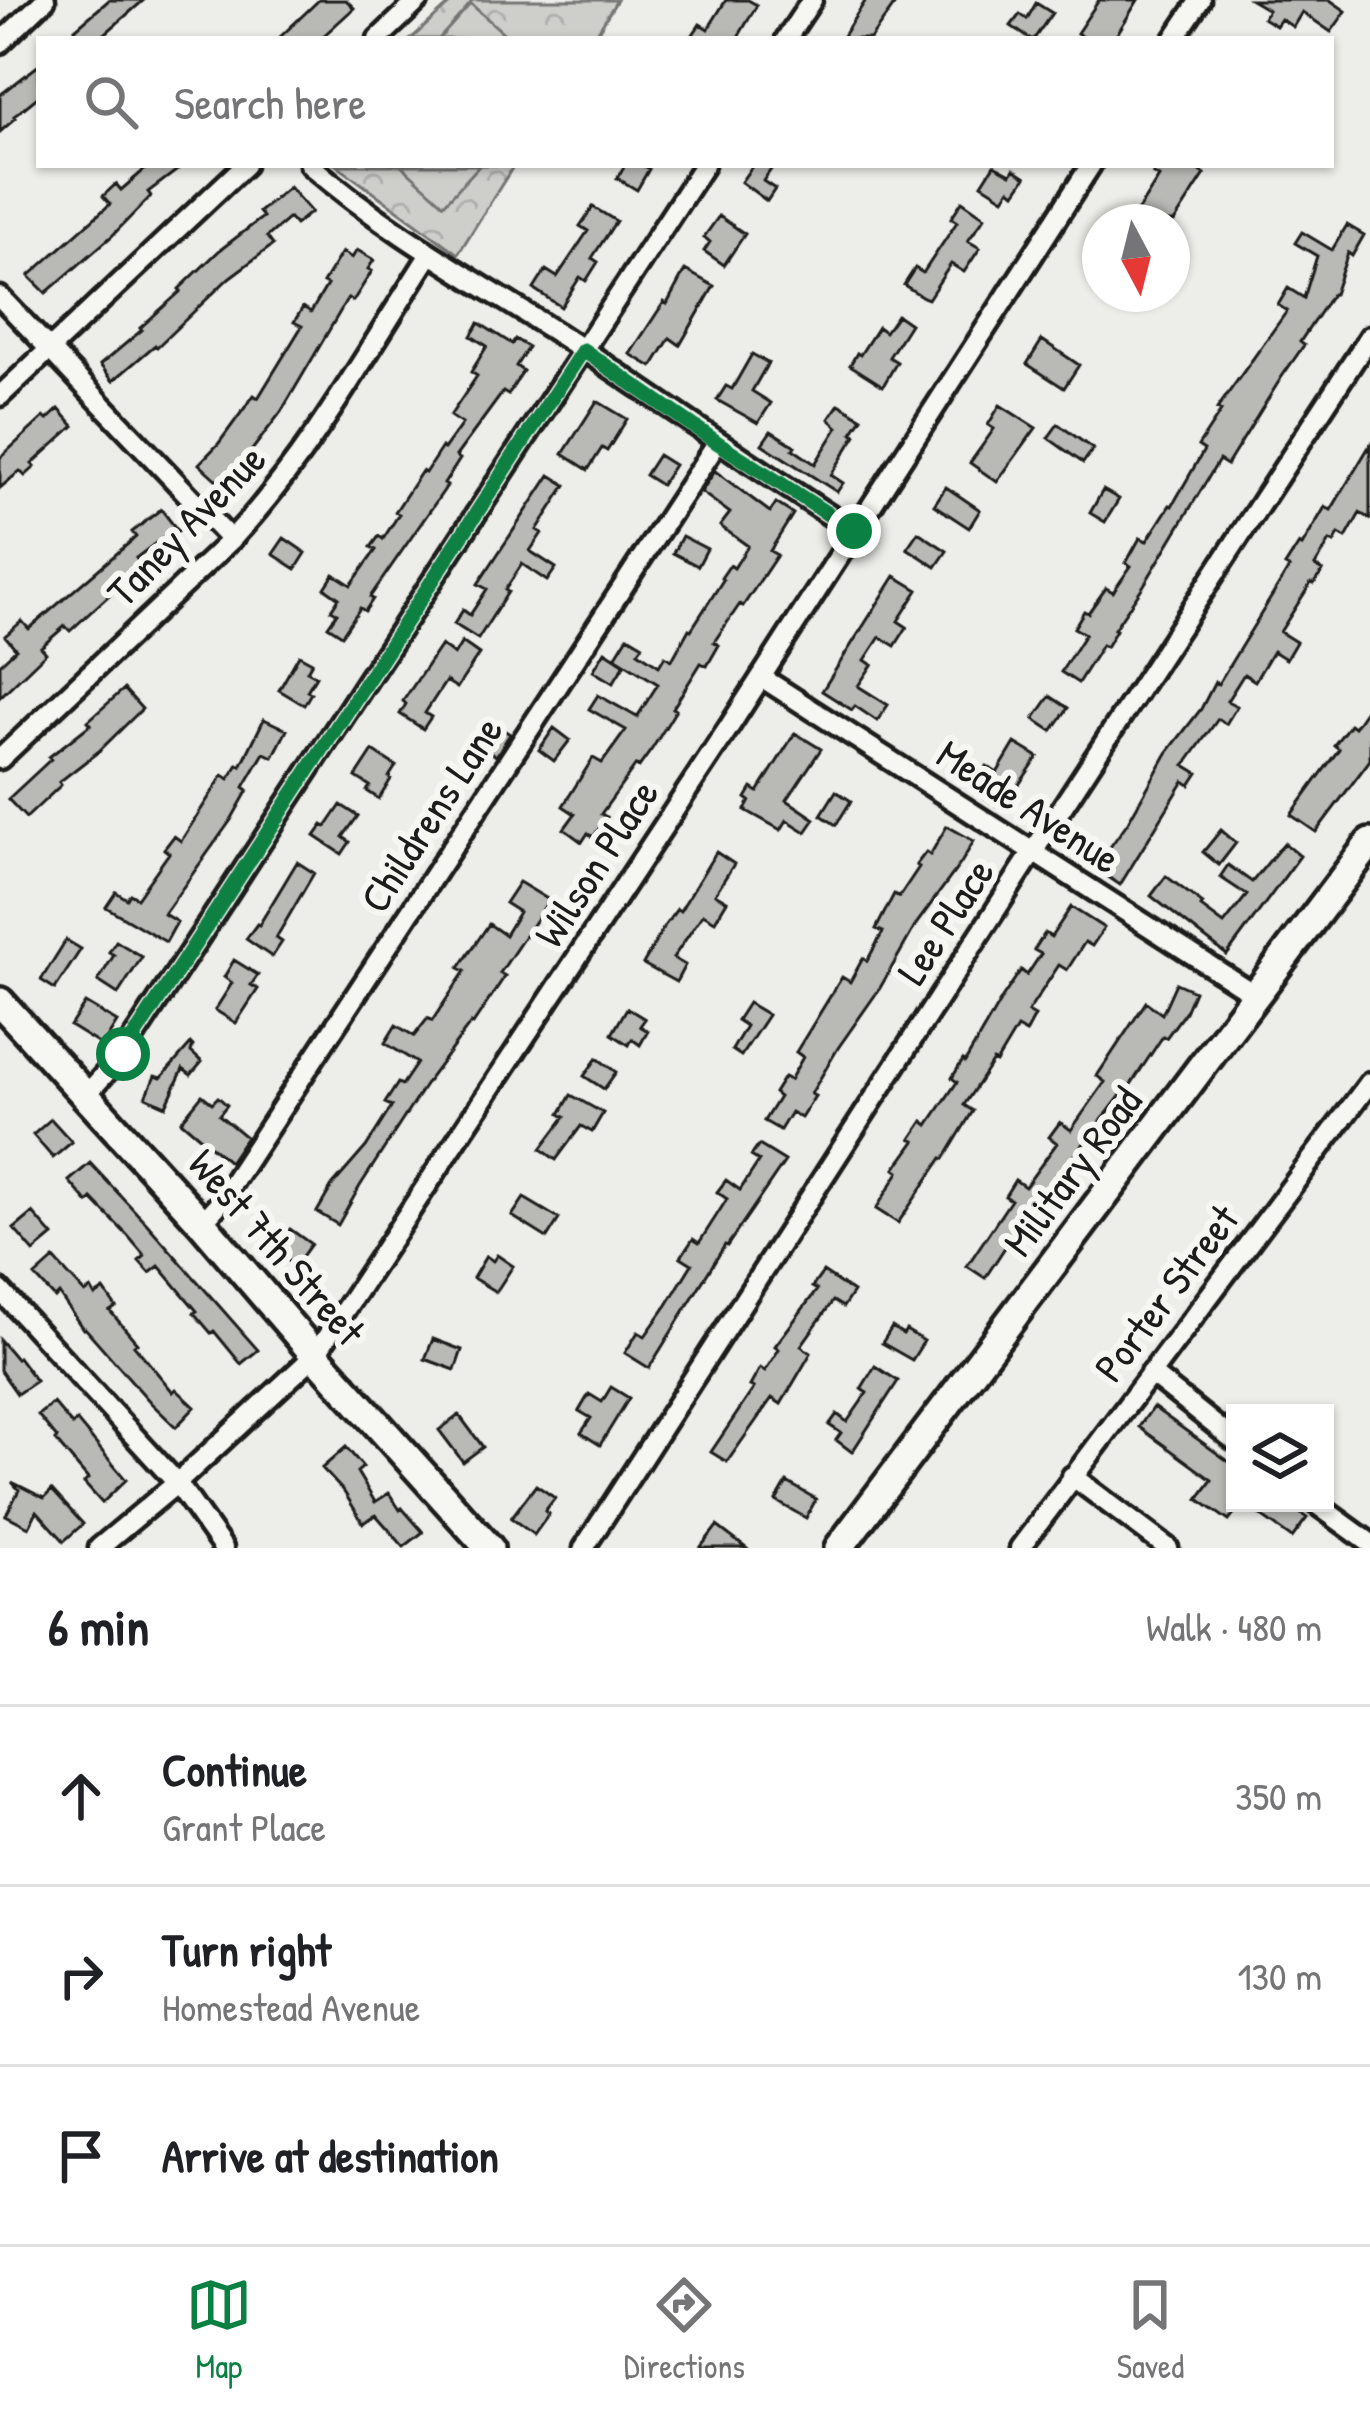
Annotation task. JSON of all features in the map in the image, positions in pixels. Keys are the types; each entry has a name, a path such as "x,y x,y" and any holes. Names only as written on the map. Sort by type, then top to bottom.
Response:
{"street":[{"path":"0,43 45,0"},
{"path":"380,36 397,9 419,0"},
{"path":"788,36 812,0"},
{"path":"1176,36 1200,0"},
{"path":"0,396 242,168"},
{"path":"314,168 352,201 430,254 854,531"},
{"path":"85,1096 123,1054 702,168"},
{"name":"Wilson Place","path":"99,1548 315,1355 1089,168"},
{"name":"Taney Avenue","path":"0,759 262,506 301,456 430,254"},
{"path":"0,297 231,540"},
{"name":"Lee Place","path":"584,1548 1370,336"},
{"name":"Childrens Lane","path":"202,1223 718,443"},
{"name":"Meade Avenue","path":"761,677 1257,996"},
{"name":"Military Road","path":"839,1548 1370,842"},
{"name":"West 7th Street","path":"0,1002 489,1548"},
{"name":"Porter Street","path":"1020,1548 1370,1082"},
{"path":"0,1290 177,1483 224,1548"},
{"path":"1150,1373 1226,1434"},
{"path":"1072,1476 1168,1548"},
{"path":"1327,1512 1370,1543"}],"green space":[{"path":"454,0 617,0 595,36 414,36"},
{"path":"471,3 507,36 442,36"},
{"path":"340,168 512,168 458,254"},
{"path":"404,168 477,168 444,204"}],"building":[{"path":"109,0 144,0 102,36 81,36 75,29"},
{"path":"319,0 346,0 354,8 323,36 281,36"},
{"path":"726,0 757,5 739,36 692,36 700,24 708,29"},
{"path":"866,0 898,0 872,36 843,36"},
{"path":"1099,0 1138,0 1116,36 1077,33"},
{"path":"1251,0 1330,0 1346,11 1331,32 1302,12 1293,27 1281,19 1276,26 1263,18 1268,10"},
{"path":"1036,3 1052,13 1036,36 1026,36 1011,26 1020,14 1027,19"},
{"path":"36,67 36,98 0,132 0,95"},
{"path":"147,168 180,168 148,192 151,196 112,236 46,293 29,276 110,204 103,196 116,184 121,190"},
{"path":"623,168 649,169 637,190 617,178"},
{"path":"751,168 772,168 763,181 775,189 767,201 741,182"},
{"path":"992,168 1011,174 1014,169 1026,177 1015,193 1010,189 1004,198 982,184"},
{"path":"1157,168 1196,168 1205,174 1186,204 1142,204 1159,177 1153,174"},
{"path":"289,187 311,212 295,225 289,218 267,237 273,245 113,381 100,365 142,330 220,250 263,217 259,212"},
{"path":"962,201 985,217 968,241 980,248 964,272 951,264 928,299 904,285 915,268 923,273 957,222 951,218"},
{"path":"593,207 616,221 592,258 598,262 586,281 580,277 561,307 534,289 546,270 557,277 588,231 580,226"},
{"path":"719,216 745,234 724,265 704,251 710,242 704,237"},
{"path":"1347,225 1364,235 1352,256 1348,253 1334,294 1227,465 1219,460 1106,647 1102,645 1078,683 1061,672 1085,634 1074,628 1106,588 1113,592 1131,566 1126,563 1140,538 1147,541 1172,506 1204,450 1198,446 1221,411 1217,409 1287,311 1278,305 1288,288 1304,298 1317,256 1295,243 1302,232 1332,250"},
{"path":"357,250 374,260 368,269 372,271 353,301 348,298 281,412 221,484 199,464 254,395 258,398 302,326 294,322 303,307 311,312 342,252 352,258"},
{"path":"685,270 714,286 680,345 670,338 652,367 630,354"},
{"path":"897,315 910,324 889,357 897,362 883,386 850,365 878,327 885,332"},
{"path":"479,323 512,344 515,339 528,347 516,366 523,371 456,456 460,459 447,486 365,611 360,608 342,635 328,626 337,613 331,610 339,598 325,588 334,574 351,585 422,471 462,424 450,416 477,376 471,372 487,346 471,336"},
{"path":"1042,340 1079,365 1064,388 1027,364"},
{"path":"752,354 768,363 752,391 771,403 758,423 717,400 726,386 732,389"},
{"path":"597,401 627,419 588,470 563,454"},
{"path":"839,404 862,418 831,475 843,483 837,492 762,444 771,431 815,464 838,427 829,419"},
{"path":"1000,405 1036,428 997,482 970,463 994,429 988,425"},
{"path":"59,409 74,426 25,476 20,471 0,488 0,458"},
{"path":"1058,424 1093,449 1083,463 1048,438"},
{"path":"1370,445 1370,519 1360,513 1346,538 1339,534 1334,543 1330,541 1315,566 1323,571 1280,632 1296,642 1286,659 1273,651 1255,681 1244,674 1227,701 1237,706 1226,724 1218,719 1185,765 1198,773 1190,785 1184,781 1120,885 1095,868 1167,753 1215,682 1218,684 1299,544 1302,546 1325,507 1331,510"},
{"path":"658,455 674,465 661,485 645,475"},
{"path":"715,471 770,512 776,503 793,514 770,551 777,555 714,642 719,645 707,666 701,663 652,749 601,814 607,817 593,837 588,833 582,842 564,829 575,814 563,806 593,758 602,763 626,730 589,709 598,695 637,717 658,684 615,657 628,636 643,645 638,652 659,666 665,656 672,660 721,578 748,546 720,526 730,513 701,492"},
{"path":"550,475 566,485 537,530 542,533 530,551 556,568 547,581 522,564 478,639 454,624 463,610 470,615 487,589 478,584"},
{"path":"946,487 980,510 969,528 934,505"},
{"path":"1103,490 1119,499 1105,522 1090,513"},
{"path":"161,509 178,531 136,558 142,565 70,631 65,626 41,647 46,653 0,697 0,664 16,649 5,636 22,621 29,629 136,537 132,532"},
{"path":"918,532 947,551 936,567 907,548"},
{"path":"682,536 707,549 698,566 673,553"},
{"path":"284,538 306,553 296,569 273,554"},
{"path":"895,576 918,590 898,621 907,627 895,646 880,637 865,660 872,665 858,686 888,705 877,721 822,691"},
{"path":"462,642 479,654 457,688 446,681 425,713 431,717 423,729 400,714 403,701 441,645 454,655"},
{"path":"605,651 625,664 613,683 593,671"},
{"path":"299,655 312,662 307,671 316,676 304,705 279,690"},
{"path":"124,689 142,709 59,782 26,818 8,799"},
{"path":"1050,696 1068,708 1052,731 1034,719"},
{"path":"1370,704 1370,760 1316,832 1291,815 1339,749 1334,745"},
{"path":"264,719 287,730 273,757 264,753 231,820 164,914 177,922 166,942 106,907 116,892 127,899 130,894 137,898 169,853 164,849 174,836 181,841 223,775 229,779 241,766"},
{"path":"494,724 510,734 496,756 480,745"},
{"path":"554,728 570,740 554,761 539,750"},
{"path":"795,733 821,749 787,800 815,819 806,832 787,820 781,830 745,810 752,788 758,792"},
{"path":"1015,743 1038,757 1007,802 1001,798 996,805 978,793 983,785 977,780 987,766 997,773"},
{"path":"373,751 396,766 379,799 356,777"},
{"path":"836,791 851,801 836,825 821,815"},
{"path":"341,805 358,816 343,837 350,842 342,854 315,836"},
{"path":"947,826 974,841 961,863 838,1048 801,1118 791,1112 780,1130 764,1121 779,1097 774,1093 784,1077 790,1080 803,1057 796,1052 842,977 850,982 863,958 867,961 883,932 876,929 894,894 899,897 916,865 926,852 930,855"},
{"path":"1221,830 1236,843 1219,865 1203,852"},
{"path":"1284,843 1300,856 1227,955 1151,896 1166,876 1224,924 1247,895 1220,877 1228,865 1252,882"},
{"path":"716,852 734,864 715,894 727,901 715,921 703,914 673,958 685,965 676,982 643,964"},
{"path":"297,862 314,873 276,938 282,942 272,957 246,939"},
{"path":"519,882 549,900 500,973 505,976 427,1082 338,1225 317,1212 392,1106 385,1103 398,1083 402,1085 417,1063 385,1043 396,1025 414,1036 428,1018 432,1021 489,924 505,935 519,912 505,903"},
{"path":"1071,907 1104,928 1092,946 1085,942 1067,970 1059,965 1028,1012 1035,1016 1026,1033 1017,1028 996,1063 993,1061 964,1105 973,1111 898,1223 876,1209 915,1141 911,1139 923,1121 928,1125 957,1082 952,1078 1021,970 1027,975 1041,954 1034,950 1045,933 1051,937"},
{"path":"66,940 81,949 55,989 41,980"},
{"path":"116,941 142,957 118,994 98,981 114,955 109,952"},
{"path":"234,960 258,975 251,985 258,989 236,1023 215,1010 232,983 224,977"},
{"path":"1176,983 1194,991 1185,1012 1058,1177 1062,1180 1036,1218 1028,1212 985,1278 967,1266 1011,1200 1005,1196 1015,1180 1025,1187 1057,1143 1049,1137 1060,1122 1071,1130 1105,1082 1097,1076 1146,1002 1162,1014"},
{"path":"85,1003 117,1022 102,1046 70,1026"},
{"path":"748,1003 768,1015 741,1056 732,1050 746,1026 737,1020"},
{"path":"627,1008 645,1019 640,1026 648,1031 640,1045 632,1039 629,1045 612,1034"},
{"path":"191,1044 191,1052 202,1062 191,1075 183,1069 166,1106 146,1097 155,1076 161,1078"},
{"path":"597,1058 616,1072 604,1089 584,1076"},
{"path":"202,1095 212,1103 218,1097 227,1105 219,1115 246,1137 229,1162 181,1121"},
{"path":"571,1095 603,1113 592,1132 581,1126 556,1160 541,1149 565,1117 560,1114"},
{"path":"51,1119 72,1142 53,1158 33,1135"},
{"path":"759,1145 785,1161 725,1245 649,1368 625,1353 638,1332 645,1336 692,1264 681,1257 693,1239 699,1243 727,1199 717,1192 726,1180 740,1190 759,1161 751,1156"},
{"path":"90,1163 258,1350 241,1364 159,1266 150,1273 139,1261 145,1256 128,1236 69,1181"},
{"path":"524,1198 559,1219 547,1238 512,1216"},
{"path":"33,1213 53,1236 34,1252 14,1229"},
{"path":"290,1229 311,1244 295,1266 274,1250"},
{"path":"497,1255 513,1266 496,1292 473,1278 486,1256 493,1261"},
{"path":"54,1259 85,1293 91,1289 95,1296 104,1290 116,1307 110,1311 137,1343 134,1345 173,1392 176,1389 195,1407 176,1427 83,1329 59,1294 55,1298 35,1276"},
{"path":"823,1272 853,1292 843,1307 833,1301 801,1346 811,1353 781,1404 772,1398 727,1462 711,1452 754,1388 750,1386 760,1368 765,1371 779,1349 775,1346 817,1290 812,1287"},
{"path":"892,1327 924,1341 912,1360 882,1343"},
{"path":"433,1339 462,1350 455,1370 425,1359"},
{"path":"0,1340 36,1381 17,1394 0,1370"},
{"path":"875,1366 898,1381 852,1452 836,1440 841,1433 829,1425 837,1414 847,1422 867,1393 861,1389"},
{"path":"611,1387 629,1398 600,1445 581,1433 591,1418 579,1411 589,1394 602,1402"},
{"path":"53,1403 72,1425 77,1421 126,1480 102,1503 38,1415"},
{"path":"1153,1407 1226,1460 1226,1512 1236,1512 1229,1521 1198,1499 1212,1480 1139,1427"},
{"path":"459,1415 483,1447 463,1462 439,1430"},
{"path":"346,1447 363,1467 357,1472 375,1502 389,1493 423,1532 404,1547 376,1515 363,1523 322,1468"},
{"path":"12,1482 44,1498 52,1490 83,1524 64,1541 37,1511 29,1527 6,1515 19,1490"},
{"path":"787,1482 816,1499 806,1518 776,1501"},
{"path":"536,1485 555,1498 534,1535 511,1518"},
{"path":"1256,1512 1299,1512 1307,1518 1292,1538"},
{"path":"717,1526 746,1548 700,1548"}],"route":[{"path":"123,1054 583,350 854,531"}]}
